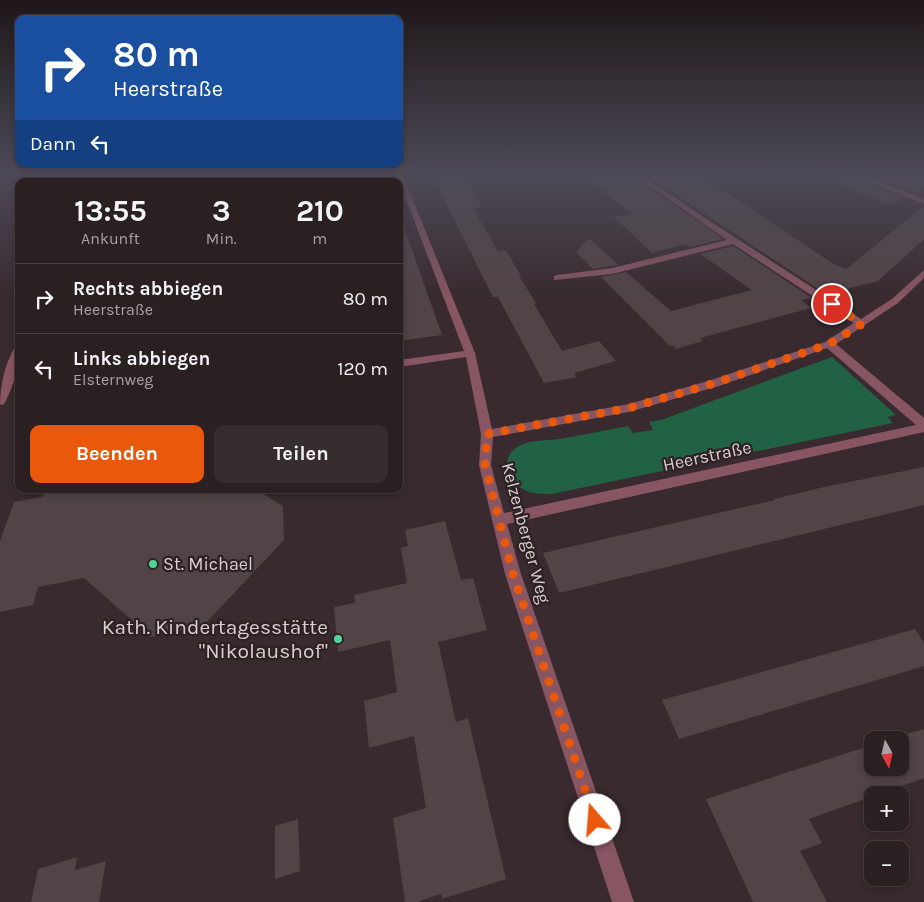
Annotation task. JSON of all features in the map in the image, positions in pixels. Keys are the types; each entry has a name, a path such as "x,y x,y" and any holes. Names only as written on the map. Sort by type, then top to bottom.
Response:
{"street":[{"name":"Kelzenberger Weg","path":"416,215 470,353 487,434 485,465 498,520 516,583 623,902"},
{"path":"696,215 862,324"},
{"path":"558,278 612,270 733,240"},
{"path":"487,434 629,408 715,383 829,344 862,324 895,300 924,273"},
{"name":"Heerstraße","path":"829,344 924,427"},
{"path":"403,363 470,353"},
{"path":"0,401 8,384 15,355"},
{"path":"8,384 15,388"},
{"name":"Heerstraße","path":"498,520 924,427"}],"green space":[{"path":"832,357 896,415 888,417 893,423 552,494 532,493 522,489 515,484 508,471 508,457 512,451 524,444 628,426 633,433 653,430 649,422 661,420"}],"building":[{"path":"452,215 477,215 498,251 506,250 536,303 534,304 562,351 599,341 616,361 574,373 577,377 544,383 498,297 493,297"},
{"path":"625,215 689,215 723,239 690,247 686,244 652,253 614,217"},
{"path":"707,215 761,215 832,263 846,269 913,215 924,215 924,239 878,281 826,294"},
{"path":"403,224 442,335 403,340"},
{"path":"589,238 618,265 593,269 576,252"},
{"path":"733,246 812,298 801,300 811,308 700,338 703,341 676,349 673,345 670,346 601,277 626,272 671,311 752,290 700,254"},
{"path":"924,467 924,505 559,593 543,553 824,487"},
{"name":"St. Michael","path":"44,493 262,493 283,506 284,540 203,626 151,637 84,578 38,587 33,605 0,612 0,541 14,502 43,497"},
{"path":"445,521 461,580 473,578 487,630 438,642 456,722 468,718 506,879 442,899 441,894 417,902 405,902 393,818 426,808 414,736 369,748 364,701 397,692 390,640 338,652 334,607 355,603 354,595 407,583 401,548 408,546 405,530"},
{"path":"915,629 924,643 924,666 679,739 662,700"},
{"path":"924,729 924,778 902,786 864,786 864,799 809,819 822,843 800,851 827,902 753,902 706,799 864,748 864,776 909,776 909,733"},
{"path":"298,819 300,871 275,879 275,826"},
{"path":"77,857 75,870 106,861 99,902 31,902 38,869"}],"place":[{"name":"St. Michael","path":"153,564"},
{"name":"Kath. Kindertagesstätte \"Nikolaushof\"","path":"338,639"}],"route":[{"path":"595,820 513,574 485,465 487,434 629,408 715,383 829,344 862,324 832,304"}]}
